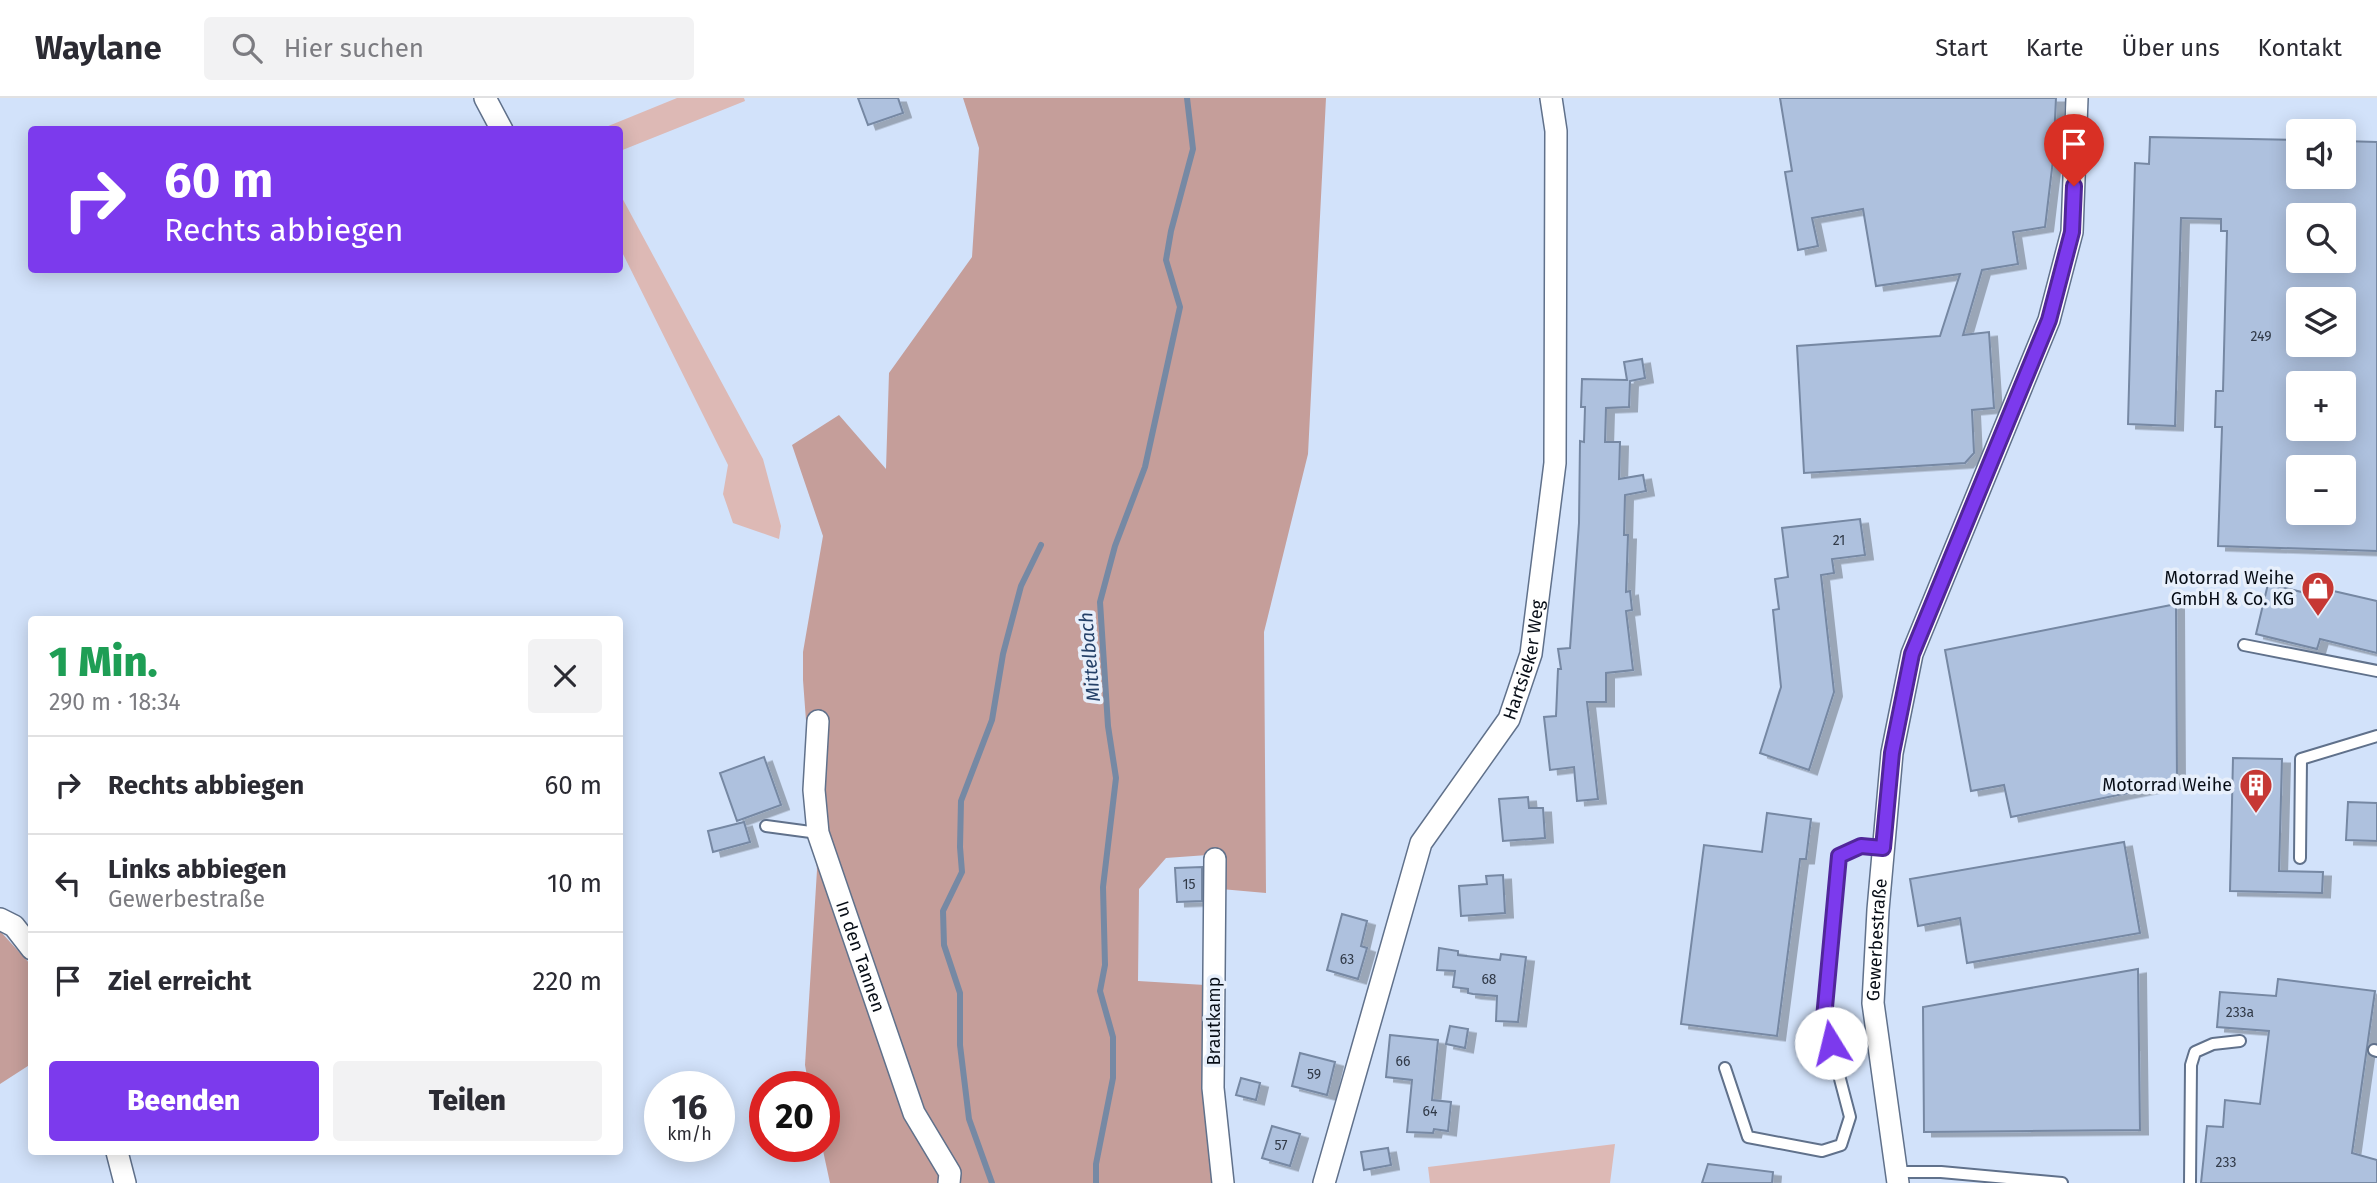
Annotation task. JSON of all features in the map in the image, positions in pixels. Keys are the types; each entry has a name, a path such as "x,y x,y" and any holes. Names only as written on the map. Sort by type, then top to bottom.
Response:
{"street":[{"path":"485,98 500,126"},
{"name":"Hartsieker Weg","path":"1325,1183 1421,844 1509,719 1531,654 1555,463 1556,131 1551,98"},
{"name":"Gewerbestraße","path":"1897,1177 1873,1003 1892,753 1912,654 2049,320 2072,232 2077,98"},
{"name":"In den Tannen","path":"818,720 814,790 818,832 914,1113 950,1173 949,1183"},
{"name":"Brautkamp","path":"1215,859 1213,1088 1223,1183"},
{"path":"0,919 14,926 28,944"},
{"path":"118,1155 125,1183"}],"lane":[{"path":"2244,645 2377,671"},
{"path":"2300,858 2301,759 2377,736"},
{"path":"766,826 818,832"},
{"path":"1725,1068 1748,1137 1822,1151 1841,1145 1850,1117 1824,1018 1839,856 1861,846 1883,848"},
{"path":"2190,1183 2191,1065 2195,1052 2213,1045 2240,1041"},
{"path":"1897,1177 1941,1172 2063,1183"}],"shaded area":[{"path":"677,98 744,98 745,101 623,150 623,126 608,126"},
{"path":"963,98 1326,98 1308,454 1264,632 1266,893 1221,889 1221,854 1166,858 1139,889 1138,981 1205,985 1216,1183 830,1183 825,1162 840,1162 840,1071 806,1071 805,1065 817,870 803,652 823,536 792,445 839,415 886,469 889,373 972,257 979,148"},
{"path":"623,200 763,459 781,526 779,539 733,523 723,494 728,465 623,254"},
{"path":"0,931 28,962 28,1066 0,1084"},
{"path":"1615,1144 1610,1183 1430,1183 1428,1167"}],"building":[{"path":"858,98 898,98 903,113 868,125"},
{"path":"1780,98 2056,98 2053,160 2045,227 2013,232 2018,264 1982,270 1963,335 1989,332 1994,408 1972,410 1974,453 1965,463 1804,473 1797,346 1940,336 1960,274 1876,286 1863,209 1812,218 1818,246 1798,250 1785,172 1792,171"},
{"path":"2150,137 2286,140 2286,189 2356,189 2356,141 2377,142 2377,551 2218,546 2222,427 2215,427 2216,391 2223,391 2227,231 2221,231 2221,219 2181,218 2175,426 2128,424 2135,163 2149,164"},
{"path":"1642,359 1645,378 1630,381 1629,407 1606,408 1605,442 1620,442 1619,479 1643,475 1646,491 1625,495 1624,535 1628,535 1626,592 1630,591 1632,610 1626,611 1633,670 1606,673 1606,702 1587,702 1598,799 1577,801 1574,767 1550,770 1544,717 1556,716 1558,669 1561,669 1558,649 1570,648 1579,523 1580,441 1584,442 1585,407 1581,407 1582,379 1627,380 1624,362"},
{"path":"1860,519 1865,555 1832,559 1834,573 1821,575 1834,692 1809,770 1760,753 1781,687 1773,610 1779,609 1775,579 1788,577 1782,528"},
{"name":"Motorrad Weihe GmbH & Co. KG","path":"2268,584 2327,598 2329,590 2377,601 2377,653 2320,639 2317,649 2256,634"},
{"path":"2176,604 2177,783 2011,817 2004,785 1971,791 1945,650"},
{"path":"764,757 781,805 737,821 720,773"},
{"name":"Motorrad Weihe","path":"2233,758 2282,759 2279,871 2323,872 2322,893 2230,891"},
{"path":"1528,797 1529,808 1543,808 1545,838 1503,841 1499,799"},
{"path":"2348,802 2377,803 2377,841 2346,840"},
{"path":"1767,813 1811,819 1806,859 1800,859 1777,1036 1681,1024 1704,845 1762,852"},
{"path":"744,822 750,842 713,852 708,831"},
{"path":"2124,842 2140,933 1967,963 1960,918 1918,926 1910,879"},
{"path":"1202,867 1202,901 1177,902 1175,868"},
{"path":"1503,875 1505,913 1461,916 1459,886 1487,884 1486,876"},
{"path":"1342,914 1367,921 1361,946 1367,948 1358,979 1327,970"},
{"path":"1439,948 1458,951 1458,955 1500,960 1501,954 1526,957 1518,1022 1496,1021 1497,996 1468,993 1468,989 1453,987 1455,971 1437,970"},
{"path":"2138,969 2140,1130 1924,1132 1923,1007"},
{"path":"2278,979 2375,991 2352,1153 2377,1160 2377,1183 2201,1183 2207,1126 2223,1127 2225,1100 2260,1104 2269,1031 2217,1027 2220,992 2276,996"},
{"path":"1450,1026 1468,1029 1465,1048 1446,1044"},
{"path":"1390,1035 1438,1040 1432,1100 1451,1102 1448,1131 1434,1129 1433,1133 1407,1132 1412,1080 1386,1077"},
{"path":"1300,1053 1335,1062 1327,1095 1292,1086"},
{"path":"1241,1078 1260,1083 1256,1100 1236,1095"},
{"path":"1272,1126 1300,1134 1290,1166 1262,1158"},
{"path":"1388,1148 1391,1165 1364,1170 1361,1152"},
{"path":"1708,1164 1773,1172 1772,1183 1702,1183"}],"waterway":[{"name":"Mittelbach","path":"1096,1183 1096,1164 1113,1078 1113,1037 1100,991 1105,965 1103,887 1116,778 1108,726 1100,602 1115,546 1145,467 1180,307 1166,260 1193,149 1187,98"},
{"path":"992,1183 969,1119 960,1045 960,993 944,945 943,911 962,872 961,801 992,720 1003,654 1021,586 1041,545"}],"place":[{"name":"Motorrad Weihe GmbH & Co. KG","path":"2318,618"},
{"name":"Motorrad Weihe","path":"2256,815"}],"route":[{"path":"1831,1043 1824,1018 1839,856 1861,846 1883,848 1892,753 1912,654 2049,320 2072,232 2074,186"}]}
